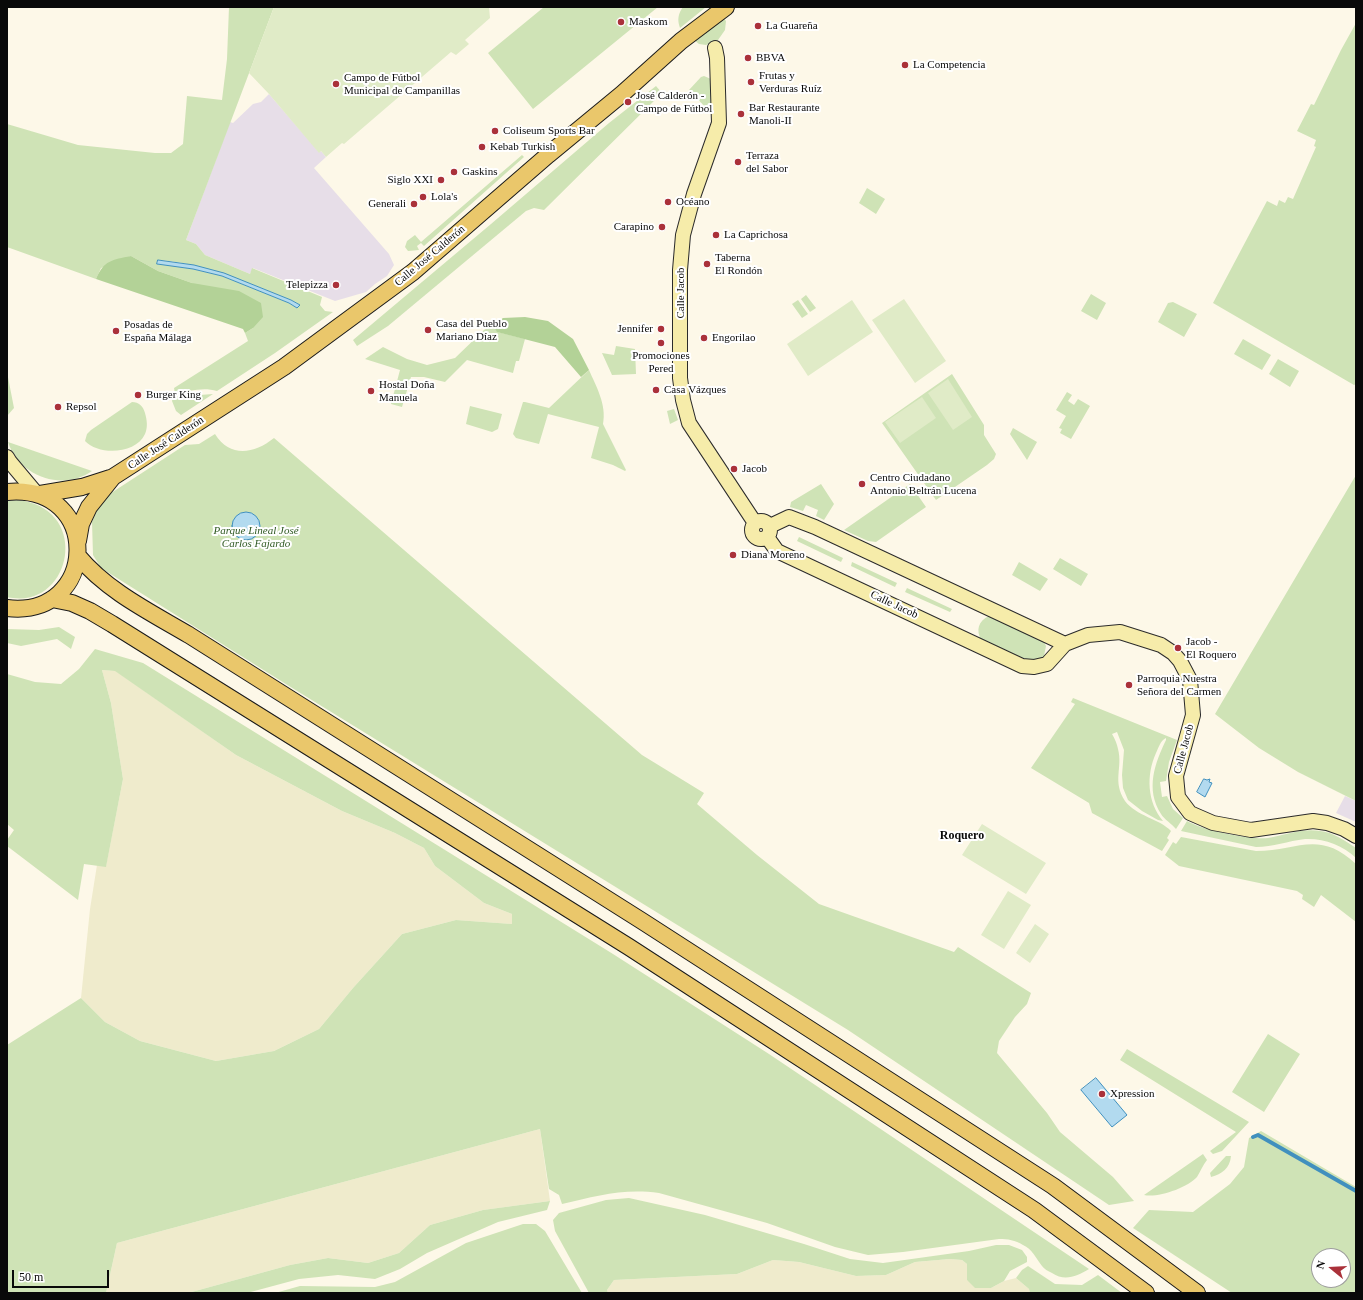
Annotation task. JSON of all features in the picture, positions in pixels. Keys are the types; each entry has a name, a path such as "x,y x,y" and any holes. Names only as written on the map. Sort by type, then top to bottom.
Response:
{"main road":[{"name":"Calle José Calderón","path":"38,493 61,492 113,477 284,367 414,272 548,155 622,94 680,41 726,7"},
{"name":"Calle José Calderón","path":"7,608 20,610 37,607 52,599 65,588 74,572 81,524 89,507 113,477"},
{"path":"7,492 21,490 38,493 54,502 66,513 74,527 78,549 84,564 119,593 642,921 1053,1186 1197,1293"},
{"path":"52,599 72,603 90,611 112,624 629,947 1034,1210 1146,1293"}],"street":[{"name":"Calle Jacob","path":"715,48 717,58 719,123 694,194 683,235 680,270 680,378 688,423 755,522 759,520 767,522 768,531 777,551 1022,666 1034,667 1047,664 1065,644 1088,635 1120,632 1161,645 1173,653 1180,661 1190,680 1193,715 1176,776 1178,797 1190,813 1213,823 1251,830 1313,821 1327,823 1344,829 1356,836"},
{"path":"7,457 38,493"},
{"path":"768,531 789,517 815,527 1065,644"}],"shaded area":[{"path":"269,94 319,152 321,151 326,157 314,168 389,254 394,265 387,276 366,292 335,301 253,268 250,274 205,255 196,244 186,240 230,122 233,123 253,104 261,102"},
{"path":"102,670 116,671 236,755 342,811 395,833 424,848 435,866 484,903 512,914 512,924 456,920 402,934 353,988 319,1029 274,1051 216,1061 140,1041 105,1022 81,998 90,909 97,865 106,866 123,779 111,703"},
{"path":"1345,796 1356,801 1356,822 1336,813"},
{"path":"540,1129 550,1201 483,1210 430,1225 399,1253 368,1263 328,1258 290,1265 188,1293 106,1293 117,1243"},
{"path":"950,1259 962,1260 967,1264 967,1280 991,1288 1004,1281 1016,1278 1029,1289 1030,1293 608,1293 607,1290 614,1280 737,1274 773,1260 799,1262 856,1276 886,1275 915,1262"}],"green space":[{"path":"229,7 274,7 186,240 196,244 205,255 250,274 252,268 322,297 320,305 325,311 333,312 275,353 217,391 201,389 175,394 174,388 248,341 245,333 253,328 192,283 158,271 131,256 101,268 96,279 7,247 7,124 78,145 155,153 171,153 183,144 187,96 222,100 227,59","holes":["158,260 209,269 291,300 300,305 297,308 289,303 222,276 157,263"]},
{"name":"Campo de Fútbol Municipal de Campanillas","path":"274,7 489,7 490,18 465,40 469,44 456,55 451,52 344,144 342,143 326,157 321,151 319,153 269,94 249,73"},
{"path":"544,7 658,7 533,109 488,53"},
{"path":"683,7 706,7 680,28 678,17"},
{"path":"722,16 726,21 725,30 718,40 706,45 699,44 694,40"},
{"path":"1356,23 1356,384 1354,385 1213,303 1267,201 1277,206 1279,200 1285,203 1288,197 1293,199 1316,147 1314,146 1316,140 1297,131 1311,104 1314,105"},
{"path":"704,76 711,79 712,109 709,111 689,90 701,77"},
{"path":"656,86 662,93 544,210 534,208 526,211 388,326 357,346 353,340 609,123"},
{"path":"522,155 524,157 424,246 421,243 417,246 419,250 408,251 405,247 407,241 415,235 421,242"},
{"path":"867,188 885,199 876,214 859,203"},
{"path":"131,256 158,271 192,283 239,291 261,303 263,317 253,328 245,333 243,329 96,279 102,268 109,262"},
{"path":"1091,294 1106,303 1097,320 1081,311"},
{"path":"806,295 816,308 810,312 801,299"},
{"path":"904,299 946,361 915,383 872,320"},
{"path":"798,300 808,314 802,318 792,304"},
{"path":"852,300 873,332 808,376 787,344"},
{"path":"1173,302 1197,314 1184,337 1158,322 1168,303"},
{"path":"525,317 548,321 573,339 589,370 581,377 555,347 497,332 493,325 503,318"},
{"path":"493,325 498,332 525,339 519,361 516,361 513,373 467,360 445,382 424,377 411,377 402,407 391,404 400,370 365,359 383,347 407,359 427,365 455,358 484,330"},
{"path":"1243,339 1271,355 1262,370 1234,354"},
{"path":"616,346 635,349 636,374 612,375 602,353 614,355"},
{"path":"1278,359 1299,371 1290,387 1269,374"},
{"path":"589,370 598,389 602,403 604,417 603,424 626,470 625,471 613,465 591,458 599,427 548,414 539,444 516,438 513,434 523,402 549,408"},
{"path":"7,372 14,408 7,416"},
{"path":"952,374 984,425 984,435 996,454 994,459 987,465 936,500 882,423"},
{"path":"948,379 972,417 953,430 928,393"},
{"path":"1067,392 1072,395 1068,401 1074,405 1078,399 1090,406 1071,439 1060,433 1062,429 1059,428 1066,416 1056,410"},
{"path":"213,394 181,415 176,411 172,401 173,397"},
{"path":"922,397 936,418 900,443 885,422"},
{"path":"132,402 137,403 143,408 147,424 145,434 134,446 117,451 108,451 91,446 85,441 87,434 91,430"},
{"path":"470,406 502,414 498,429 492,432 466,424"},
{"path":"674,409 678,420 670,424 667,411"},
{"path":"1013,428 1037,442 1027,460 1010,434"},
{"name":"Parque Lineal José Carlos Fajardo","path":"215,434 221,442 228,447 243,451 258,448 274,438 642,755 704,793 697,804 757,855 819,904 954,952 958,947 1031,993 1027,1004 1015,1017 999,1041 997,1053 1047,1113 1060,1132 1113,1177 1134,1201 1109,1205 848,1030 289,686 101,568 93,555 92,522 98,506 108,495 185,445 199,444"},
{"path":"8,442 92,471 80,477 68,480 55,480 43,477 32,472 22,464 14,454"},
{"path":"1356,475 1356,801 1298,772 1259,748 1215,714"},
{"path":"821,484 834,504 824,520 816,516 818,510 806,505 803,511 790,507 791,502"},
{"path":"910,484 926,507 876,542 868,541 844,530"},
{"path":"17,500 41,507 57,520 64,538 65,557 59,575 47,589 29,597 7,597 7,501"},
{"path":"799,537 843,558 841,562 797,541"},
{"path":"1060,558 1088,574 1081,586 1053,569"},
{"path":"852,562 897,583 895,587 851,566"},
{"path":"1019,562 1048,579 1040,591 1012,575"},
{"path":"907,588 952,609 950,612 905,592"},
{"path":"989,616 992,616 1043,640 1046,646 1044,656 1041,660 1030,662 981,640 978,629 980,623"},
{"path":"59,627 75,637 71,649 57,639 21,646 7,643 7,629 39,630"},
{"path":"95,649 143,663 613,954 769,1054 1089,1269 1071,1277 1066,1278 1057,1276 1044,1268 1026,1247 1020,1243 1005,1239 868,1255 835,1247 767,1223 659,1193 634,1191 622,1192 562,1204 559,1195 549,1189 540,1129 117,1243 106,1293 7,1293 7,1045 81,998 105,1022 140,1041 216,1061 274,1051 319,1029 353,988 402,934 456,920 512,924 512,914 484,903 435,866 424,848 395,833 342,811 236,755 115,671 102,670 111,703 123,779 106,867 84,864 78,900 7,846 7,840 14,830 7,824 7,674 35,682 61,684 79,669"},
{"path":"1073,698 1177,740 1169,762 1166,781 1160,782 1162,797 1167,796 1173,809 1183,818 1176,829 1161,814 1153,795 1153,776 1155,767 1166,738 1161,742 1156,753 1150,779 1151,797 1158,814 1163,821 1158,820 1142,811 1128,800 1123,788 1122,775 1124,750 1117,732 1112,734 1119,756 1119,787 1125,801 1141,814 1161,823 1171,831 1167,838 1169,840 1162,851 1092,813 1089,803 1031,768 1075,704 1071,702"},
{"path":"1187,821 1215,831 1239,836 1260,838 1268,838 1307,830 1330,833 1356,848 1356,858 1345,849 1326,841 1305,839 1256,847 1181,831"},
{"path":"982,824 1046,863 1026,894 962,855"},
{"path":"1181,837 1256,851 1308,844 1331,847 1343,853 1356,864 1356,922 1321,895 1314,907 1302,899 1303,895 1297,891 1179,866 1165,855 1173,842 1176,844"},
{"path":"1008,891 1031,905 1004,949 981,935"},
{"path":"1035,924 1049,934 1030,963 1016,953"},
{"path":"1268,1034 1300,1054 1264,1112 1232,1092"},
{"path":"1127,1049 1249,1122 1222,1151 1213,1154 1210,1151 1236,1132 1120,1060"},
{"path":"1261,1131 1356,1187 1356,1293 1232,1293 1133,1228 1149,1210 1193,1212 1230,1184 1244,1167 1249,1138"},
{"path":"1203,1154 1207,1160 1197,1177 1192,1181 1180,1188 1164,1194 1150,1196 1144,1195"},
{"path":"1226,1156 1231,1156 1229,1164 1225,1170 1211,1177 1210,1173"},
{"path":"629,1198 705,1215 850,1259 883,1263 969,1251 996,1245 1009,1245 1022,1250 1027,1257 1027,1262 1010,1271 1004,1281 991,1288 975,1288 967,1280 967,1264 962,1260 950,1259 915,1262 886,1275 856,1276 799,1262 773,1260 737,1274 614,1280 607,1290 608,1293 589,1293 555,1231 553,1220 559,1213 606,1200"},
{"path":"550,1201 547,1210 498,1222 427,1253 400,1269 375,1279 338,1275 299,1279 247,1293 188,1293 290,1265 328,1258 368,1263 399,1253 430,1225 483,1210"},
{"path":"523,1224 536,1224 545,1231 582,1293 275,1293 300,1286 375,1287 395,1282 466,1243"},
{"path":"1028,1266 1055,1284 1082,1285 1098,1275 1122,1293 1030,1293 1029,1289 1016,1278 1022,1270"}],"water":[{"path":"158,260 194,265 224,273 300,305 297,308 289,303 222,276 193,269 157,264"},
{"path":"246,512 256,516 260,526 256,536 246,540 236,536 232,526 236,516"},
{"path":"1204,779 1210,779 1209,782 1212,783 1205,797 1197,792"},
{"path":"1096,1078 1127,1115 1112,1127 1081,1090"}],"waterway":[{"path":"1253,1137 1258,1135 1356,1191"}],"place":[{"name":"Maskom","path":"621,22"},
{"name":"La Guareña","path":"758,26"},
{"name":"BBVA","path":"748,58"},
{"name":"La Competencia","path":"905,65"},
{"name":"Frutas y Verduras Ruíz","path":"751,82"},
{"name":"Campo de Fútbol Municipal de Campanillas","path":"336,84"},
{"name":"José Calderón - Campo de Fútbol","path":"628,102"},
{"name":"Bar Restaurante Manoli-II","path":"741,114"},
{"name":"Coliseum Sports Bar","path":"495,131"},
{"name":"Kebab Turkish","path":"482,147"},
{"name":"Terraza del Sabor","path":"738,162"},
{"name":"Gaskins","path":"454,172"},
{"name":"Siglo XXI","path":"441,180"},
{"name":"Lola's","path":"423,197"},
{"name":"Océano","path":"668,202"},
{"name":"Generali","path":"414,204"},
{"name":"Carapino","path":"662,227"},
{"name":"La Caprichosa","path":"716,235"},
{"name":"Taberna El Rondón","path":"707,264"},
{"name":"Telepizza","path":"336,285"},
{"name":"Jennifer","path":"661,329"},
{"name":"Casa del Pueblo Mariano Díaz","path":"428,330"},
{"name":"Posadas de España Málaga","path":"116,331"},
{"name":"Engorilao","path":"704,338"},
{"name":"Promociones Pered","path":"661,343"},
{"name":"Casa Vázques","path":"656,390"},
{"name":"Hostal Doña Manuela","path":"371,391"},
{"name":"Burger King","path":"138,395"},
{"name":"Repsol","path":"58,407"},
{"name":"Jacob","path":"734,469"},
{"name":"Centro Ciudadano Antonio Beltrán Lucena","path":"862,484"},
{"name":"Diana Moreno","path":"733,555"},
{"name":"Jacob - El Roquero","path":"1178,648"},
{"name":"Parroquia Nuestra Señora del Carmen","path":"1129,685"},
{"name":"Xpression","path":"1102,1094"}],"district":[{"name":"Roquero","path":"962,836"}]}
